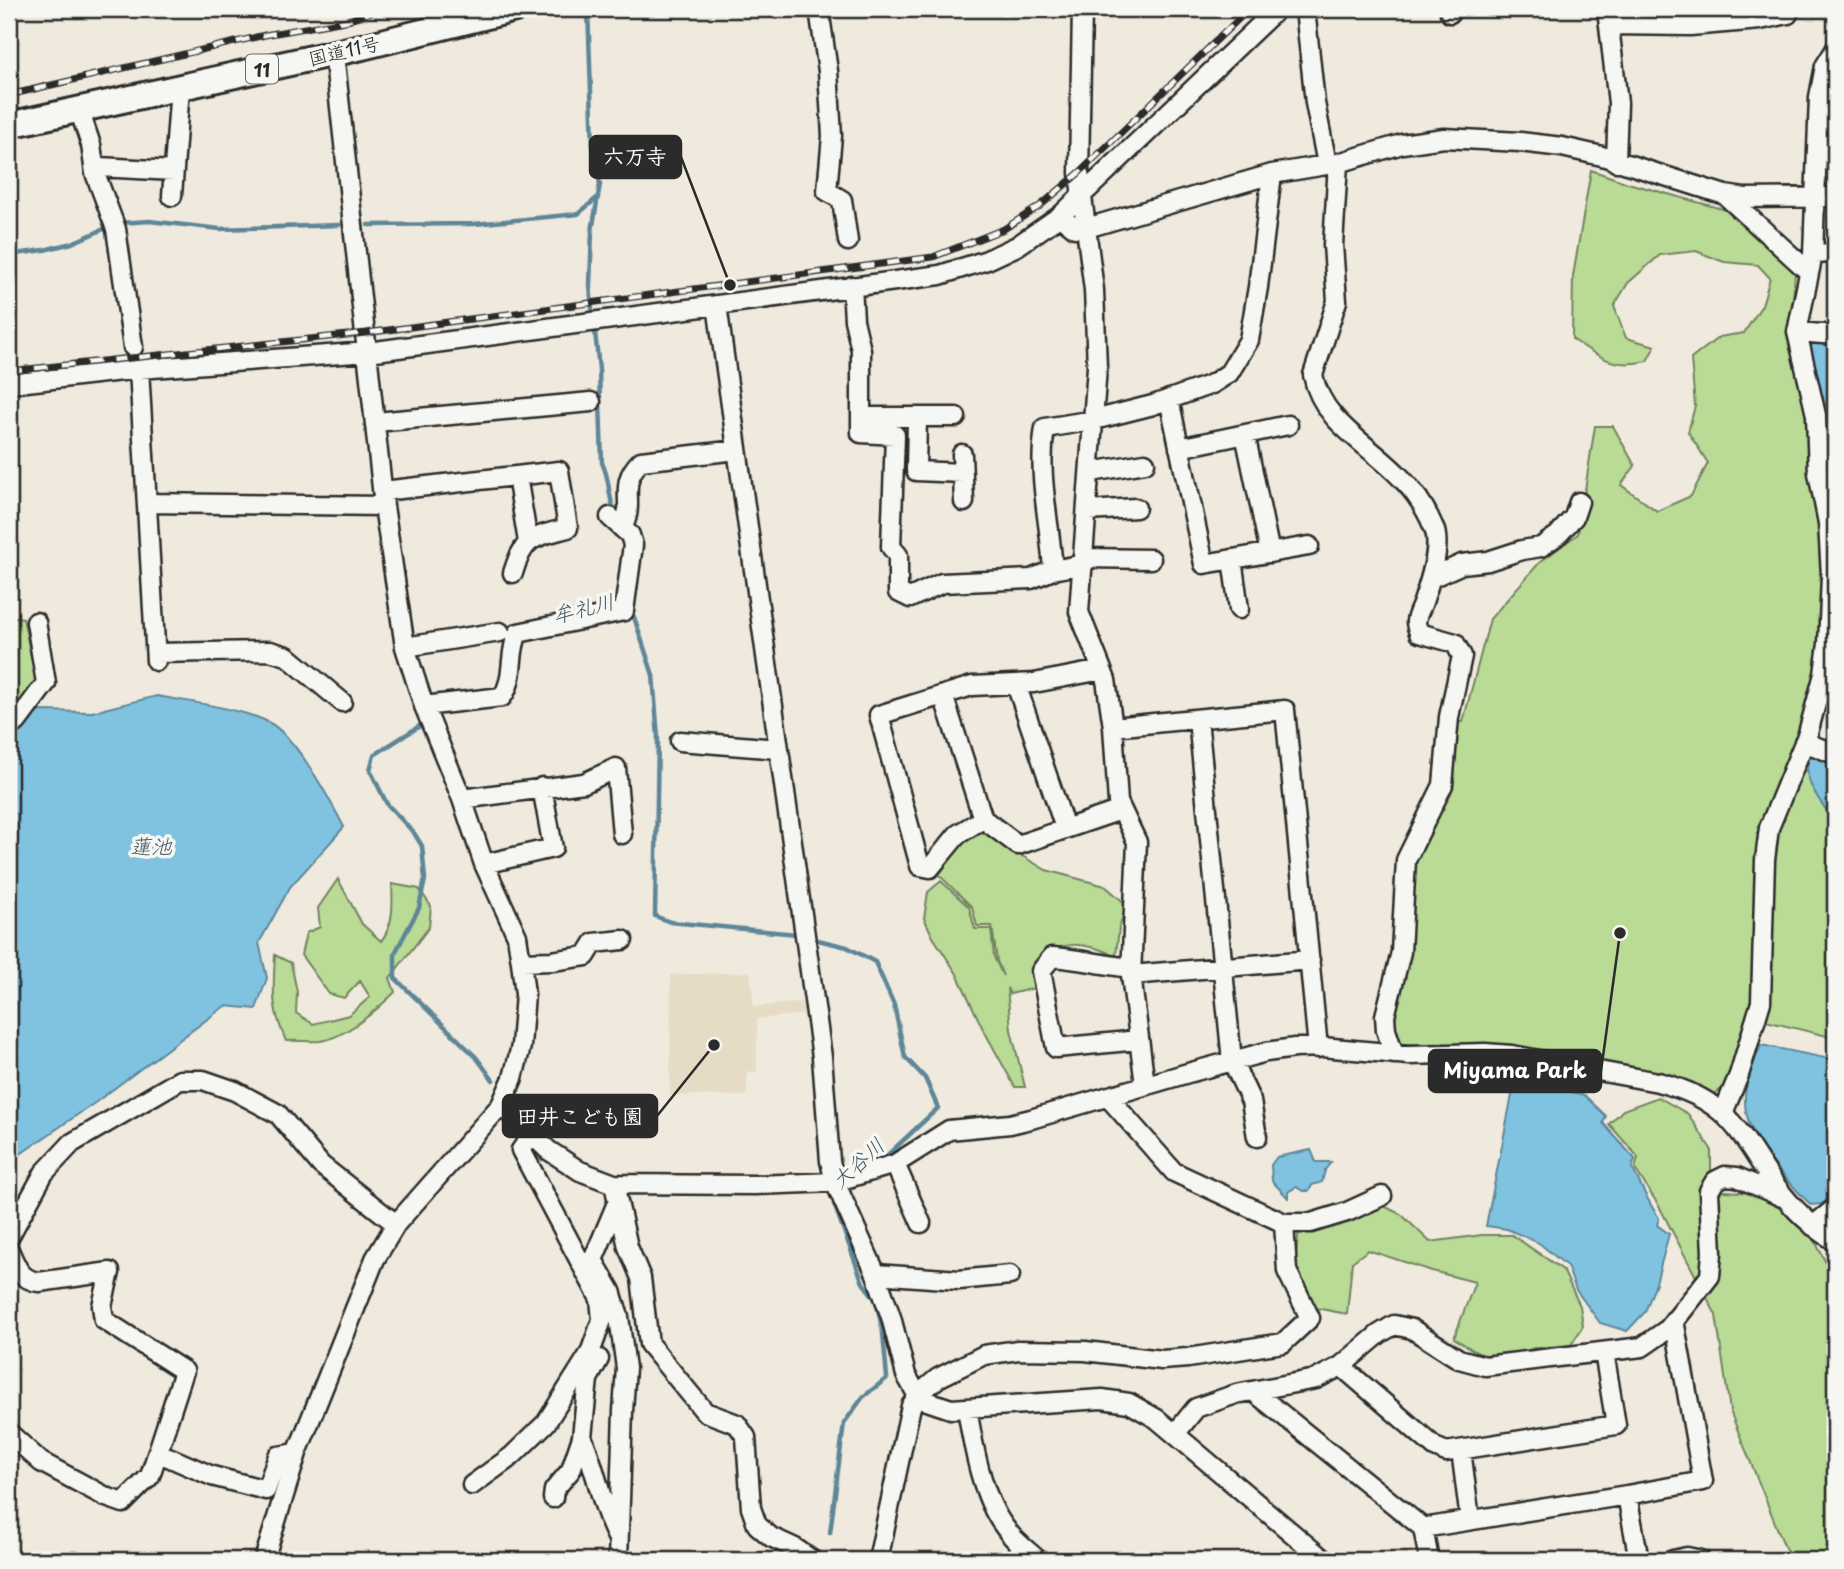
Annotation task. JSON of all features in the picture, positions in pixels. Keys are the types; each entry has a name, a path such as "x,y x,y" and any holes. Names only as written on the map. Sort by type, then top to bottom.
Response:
{"highway":[{"name":"国道11号","path":"9,125 334,53 515,9"}],"street":[{"path":"819,9 828,71 832,136 827,191 842,200 848,242"},
{"path":"1082,9 1079,173 1094,290 1097,368 1079,612 1106,680 1113,727 1118,802 1137,842 1132,972 1145,1085"},
{"path":"9,384 139,369 368,352 940,275 987,260 1017,246 1060,216 1277,9"},
{"path":"1305,9 1315,103 1332,163 1337,301 1313,375 1315,385 1319,397 1338,422 1401,477 1413,491 1436,531 1431,578 1416,621 1419,633 1455,643 1462,656 1449,717 1443,785 1406,860 1401,953 1385,1016 1386,1030 1394,1054"},
{"path":"1616,162 1618,103 1608,17 1690,26 1760,20 1788,14"},
{"path":"1723,1114 1740,1075 1761,1002 1765,860 1769,828 1804,742 1824,674 1833,598 1828,523 1820,491 1816,415 1797,332 1813,254 1827,95 1825,66 1835,50"},
{"path":"264,1560 297,1453 370,1272 396,1224 501,1105 513,1078 521,1045 525,994 517,936 484,863 462,799 424,706 405,647 383,498 334,53"},
{"path":"172,196 180,87"},
{"path":"79,109 91,145 95,173 114,223 132,347"},
{"path":"1060,216 1075,228 1086,227 1272,174 1332,163 1402,144 1444,138 1562,147 1602,156 1725,195 1745,198 1835,197"},
{"path":"99,167 174,171"},
{"path":"1053,570 1051,539 1043,501 1041,451 1045,428 1094,421 1169,399 1212,384 1229,373 1249,340 1272,174"},
{"path":"1725,195 1809,272"},
{"path":"1813,254 1835,253"},
{"path":"852,286 854,320 861,350 861,433 895,435 891,547 898,555 898,592 910,598 942,583 1031,579 1084,561 1151,559"},
{"path":"718,305 822,1057 830,1161 835,1182 876,1274 891,1317 906,1375 927,1401 951,1409 1102,1399 1129,1404 1157,1419 1324,1560"},
{"path":"1797,332 1835,335"},
{"path":"139,369 156,657 270,651 287,656 342,702"},
{"path":"1169,399 1204,564 1309,546"},
{"path":"376,422 591,402"},
{"path":"861,417 956,417"},
{"path":"917,418 916,471 963,473"},
{"path":"1179,448 1288,425"},
{"path":"1245,434 1270,553"},
{"path":"424,706 502,697 509,688 517,634 624,611 633,545 630,535 616,522 628,518 627,481 631,471 641,461 737,450"},
{"path":"962,454 964,502"},
{"path":"1091,472 1145,463"},
{"path":"148,503 383,498 559,471 568,528 541,535 528,542 518,556 513,573"},
{"path":"517,476 528,542"},
{"path":"1431,578 1462,564 1488,561 1541,547 1558,535 1574,517 1579,502"},
{"path":"1088,511 1136,508"},
{"path":"1232,559 1240,609"},
{"path":"9,725 17,722 46,683 36,622"},
{"path":"405,647 500,632"},
{"path":"983,819 958,834 930,867 920,866 879,715 972,686 1016,684 1102,670"},
{"path":"1016,684 1065,828"},
{"path":"943,695 983,819 1018,845 1121,810"},
{"path":"1113,727 1285,710 1318,1048"},
{"path":"1198,719 1231,1061 1251,1101 1257,1137"},
{"path":"680,741 778,748"},
{"path":"1804,742 1835,754"},
{"path":"462,799 584,783 616,768 622,834"},
{"path":"484,863 552,848 542,787"},
{"path":"521,962 586,956 594,943 622,940"},
{"path":"1139,1040 1056,1048 1041,971 1052,957 1079,958 1132,972 1310,960"},
{"path":"501,1105 548,1150 580,1171 614,1184 755,1185 835,1182 890,1165 949,1130 1010,1124 1266,1052 1318,1048 1394,1054 1512,1055 1658,1082 1680,1087 1700,1097 1723,1114 1787,1200 1813,1226 1834,1241"},
{"path":"9,1237 44,1173 72,1143 180,1080 203,1080 235,1091 278,1114 321,1166 396,1224"},
{"path":"1108,1097 1174,1172 1284,1223 1311,1223 1347,1212 1382,1196"},
{"path":"532,1135 521,1150 588,1264 611,1291 616,1307 626,1368 619,1552"},
{"path":"890,1165 921,1223"},
{"path":"1175,1434 1196,1408 1253,1391 1316,1379 1340,1366 1394,1325 1412,1329 1459,1359 1485,1366 1642,1347 1668,1329 1710,1276 1712,1254 1709,1191 1715,1181 1725,1176 1737,1177 1787,1200"},
{"path":"614,1184 628,1247 641,1278 649,1344 705,1412 737,1424 746,1437 751,1508 757,1525 771,1537 795,1548 812,1560"},
{"path":"472,1485 512,1456 546,1423 590,1353 602,1320 600,1299 588,1264 617,1203"},
{"path":"1813,1226 1835,1208"},
{"path":"878,1560 911,1406 919,1394 938,1378 984,1355 1018,1350 1085,1351 1163,1360 1283,1343 1310,1318 1287,1271 1284,1223"},
{"path":"9,1250 18,1272 29,1281 40,1282 110,1272 102,1306 104,1320 184,1371 150,1476 123,1503 106,1497 41,1462 9,1433"},
{"path":"876,1274 959,1280 1010,1275"},
{"path":"553,1498 554,1490 572,1470 582,1437 588,1379 611,1333 616,1307"},
{"path":"1423,1528 1627,1496 1703,1481 1674,1320"},
{"path":"1340,1366 1436,1447 1446,1452 1616,1424 1604,1352"},
{"path":"1253,1391 1423,1528 1429,1560"},
{"path":"967,1408 993,1511 1007,1531 1038,1560"},
{"path":"582,1437 592,1459 608,1522 619,1552"},
{"path":"1461,1450 1470,1520"},
{"path":"159,1453 212,1476 266,1490 278,1456 297,1453"},
{"path":"1627,1496 1639,1560"},
{"path":"1673,1560 1687,1557 1701,1560"}],"shaded area":[{"path":"750,972 754,1007 803,1002 805,1014 757,1019 757,1072 748,1071 746,1096 670,1095 671,975"}],"green space":[{"path":"1591,170 1726,210 1795,271 1791,331 1808,426 1823,577 1815,686 1800,748 1835,760 1835,1038 1766,1021 1751,1025 1724,1087 1713,1095 1514,1048 1402,1044 1391,1023 1412,869 1456,722 1463,722 1490,619 1540,562 1578,534 1595,426 1613,426 1635,466 1621,485 1657,511 1691,496 1708,463 1688,432 1695,406 1691,359 1719,337 1744,333 1762,305 1770,278 1758,265 1724,262 1696,251 1660,255 1628,283 1614,306 1626,338 1655,346 1647,361 1615,362 1591,351 1572,339 1573,276"},
{"path":"1822,412 1835,416 1835,474 1824,475"},
{"path":"9,616 23,618 37,685 9,718"},
{"path":"987,829 1017,853 1046,870 1105,886 1127,905 1119,927 1116,956 1084,945 1064,946 1054,949 1035,963 1039,987 1010,994 1007,988 1011,1030 1025,1087 1015,1087 957,974 924,918 928,892 941,881 969,907 975,929 991,929 994,957 1003,976 997,961 992,926 977,926 972,907 939,875 960,846"},
{"path":"338,879 362,924 381,941 390,921 392,884 419,889 431,906 429,927 390,978 395,992 370,1014 350,1029 330,1039 286,1041 274,999 275,955 291,963 297,992 296,1013 313,1024 349,1015 370,997 360,981 344,998 329,994 301,955 306,933 320,927 318,908"},
{"path":"1658,1097 1688,1114 1711,1149 1711,1190 1753,1193 1781,1209 1811,1233 1835,1281 1835,1560 1790,1560 1730,1411 1716,1315 1659,1206 1635,1169 1638,1157 1609,1124 1623,1110"},
{"path":"1380,1204 1402,1215 1430,1242 1482,1235 1512,1235 1563,1270 1580,1306 1583,1326 1571,1345 1534,1348 1511,1356 1481,1355 1454,1338 1475,1282 1368,1250 1352,1262 1347,1314 1316,1308 1294,1270 1299,1229"}],"water":[{"path":"1809,343 1835,344 1835,408 1823,404"},
{"name":"蓮池","path":"157,696 243,713 268,722 278,729 311,769 344,827 290,887 259,943 267,978 256,1009 225,1006 96,1102 16,1157 9,1168 9,747 29,719 40,711 92,712"},
{"path":"1812,752 1835,763 1835,822 1809,780 1808,761"},
{"path":"1761,1045 1835,1060 1835,1195 1821,1204 1811,1205 1791,1184 1769,1158 1752,1129 1745,1095"},
{"path":"1516,1075 1585,1096 1606,1116 1603,1123 1635,1159 1632,1168 1659,1218 1657,1225 1669,1234 1645,1312 1627,1331 1600,1323 1576,1290 1567,1266 1539,1243 1507,1229 1486,1226"},
{"path":"1311,1150 1316,1162 1331,1162 1325,1170 1322,1182 1312,1185 1309,1191 1296,1187 1288,1192 1288,1198 1272,1181 1271,1165 1277,1157"}],"waterway":[{"name":"牟礼川","path":"588,9 593,146 600,184 592,231 592,309"},
{"path":"368,225 474,224 578,214 598,197"},
{"path":"120,223 149,221 220,229 339,225"},
{"path":"9,255 72,243 111,226"},
{"name":"牟礼川","path":"595,332 602,463 616,513"},
{"name":"大谷川","path":"627,614 634,617 653,675 658,738 655,916 670,922 797,934"},
{"path":"426,722 374,755 370,770 387,804 414,833 422,846 425,879 419,908 395,953 395,978 476,1057 493,1080"},
{"name":"大谷川","path":"818,940 847,947 875,962 894,1005 905,1057 925,1078 938,1108 880,1162"},
{"path":"530,1148 542,1159"},
{"name":"大谷川","path":"844,1195 858,1182"},
{"name":"大谷川","path":"830,1533 844,1423 863,1397 887,1378 883,1333 876,1300 863,1283 834,1204 838,1201"}],"railway":[{"path":"9,95 265,35 345,21 380,9"},
{"path":"9,371 366,333 933,257 1004,229 1040,206 1079,173 1249,9"}],"place":[{"name":"六万寺","path":"730,285"},
{"name":"Miyama Park","path":"1620,933"},
{"name":"田井こども園","path":"714,1045"}]}
